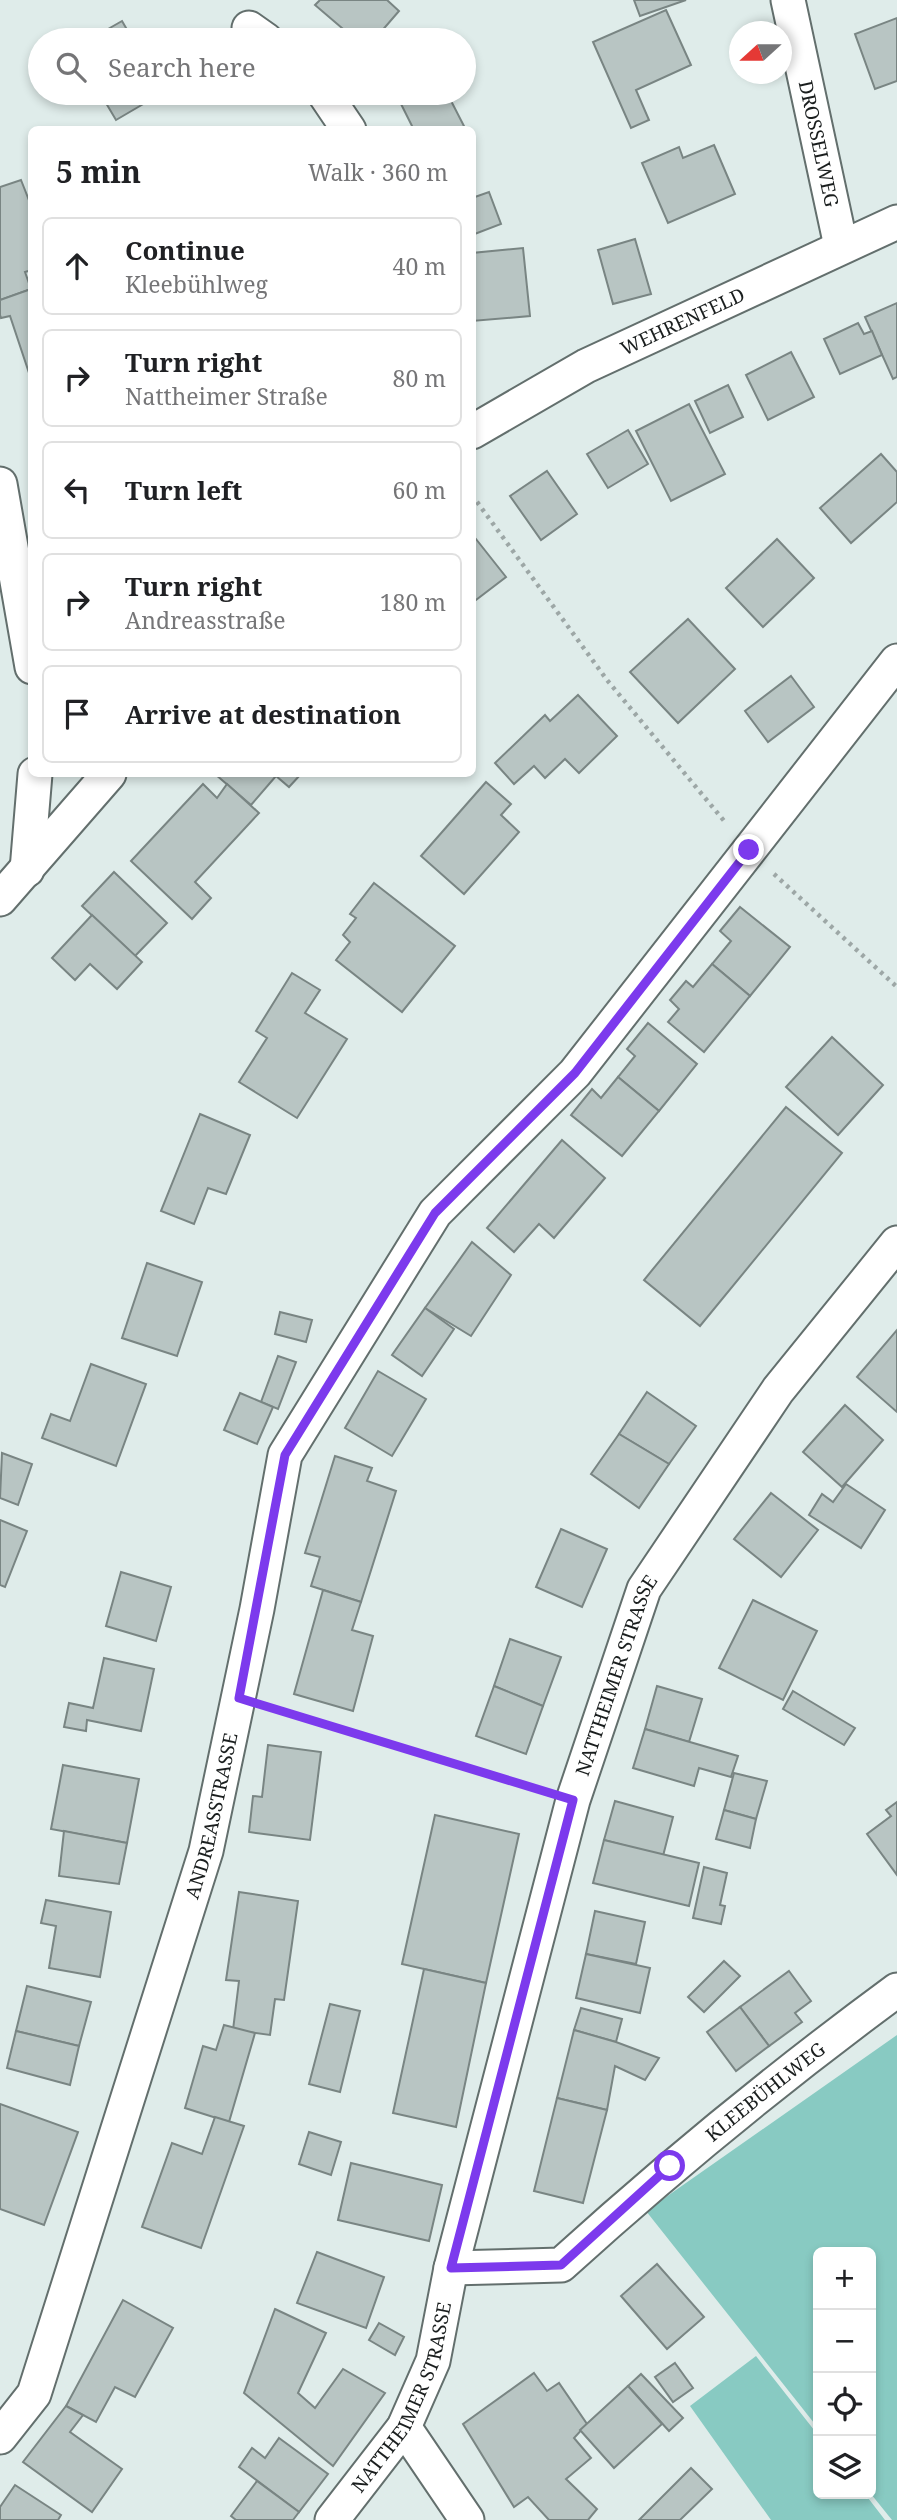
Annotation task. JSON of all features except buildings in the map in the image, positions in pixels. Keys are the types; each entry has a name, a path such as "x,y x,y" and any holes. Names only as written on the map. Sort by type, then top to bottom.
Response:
{"street":[{"name":"DROSSELWEG","path":"788,0 841,246"},
{"path":"332,105 346,126"},
{"name":"WEHRENFELD","path":"476,430 586,366 897,222"},
{"path":"0,484 28,644"},
{"name":"ANDREASSTRASSE","path":"0,2437 34,2394 206,1852 239,1698 285,1455 435,1213 575,1073 897,661"},
{"path":"27,870 35,777"},
{"path":"0,899 106,777"},
{"name":"NATTHEIMER STRASSE","path":"331,2520 404,2427 433,2361 451,2268 573,1800 644,1590 778,1390 897,1243"},
{"name":"KLEEBÜHLWEG","path":"451,2268 561,2265 670,2166 817,2048 897,1990"},
{"path":"404,2427 467,2520"}],"path":[{"path":"476,500 607,680"},
{"path":"239,1698 573,1800"}],"shaded area":[{"path":"897,2035 897,2520 892,2520 875,2499 876,2247 813,2247 813,2422 646,2211"},
{"path":"756,2356 813,2429 813,2499 869,2499 885,2520 771,2520 690,2406"}],"route":[{"path":"670,2166 561,2265 451,2268 573,1800 239,1698 285,1455 435,1213 575,1073 749,850"}]}
